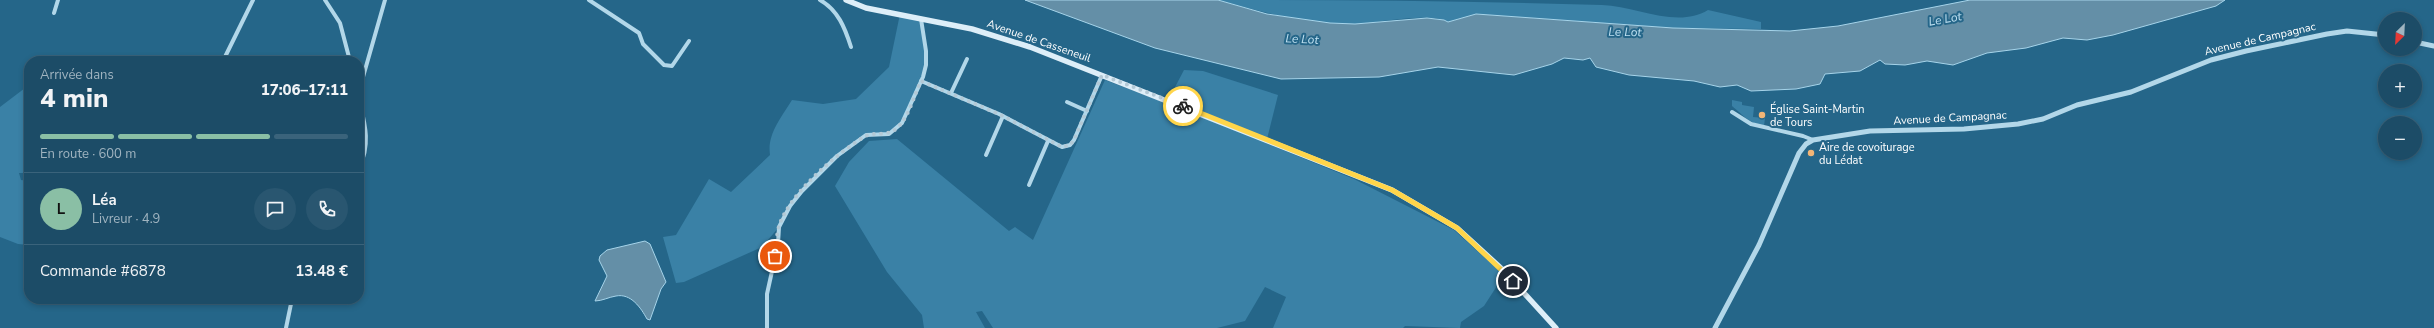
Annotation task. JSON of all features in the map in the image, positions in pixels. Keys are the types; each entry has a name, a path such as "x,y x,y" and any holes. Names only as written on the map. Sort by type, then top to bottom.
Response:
{"main road":[{"name":"Avenue de Casseneuil","path":"846,0 866,8 972,29 1028,46 1392,190 1457,228 1503,270 1556,328"}],"street":[{"path":"54,14 58,0"},
{"path":"225,56 253,0"},
{"path":"325,0 340,23 349,56"},
{"path":"364,74 385,0"},
{"path":"589,0 639,33 643,44 664,65 672,66 689,40"},
{"path":"820,0 835,10 846,32 851,47"},
{"path":"767,328 767,294 778,244 779,227 790,206 837,156 866,135 889,134 902,123 921,81 926,51 921,19"},
{"name":"Avenue de Campagnac","path":"1812,140 1870,131 1964,129 2018,124 2043,118 2077,105 2131,92 2211,60 2261,48 2341,32 2378,35"},
{"path":"2422,43 2434,46"},
{"path":"951,94 967,59"},
{"path":"921,81 1003,116 1048,141 1062,147 1070,145 1087,111 1102,75"},
{"path":"1067,102 1087,111"},
{"path":"1715,328 1758,245 1799,153 1806,144 1812,140 1804,136 1752,124 1732,112"},
{"path":"986,154 1003,116"},
{"path":"364,122 367,135 364,154"},
{"path":"1029,185 1048,141"},
{"path":"286,328 291,304"}],"shaded area":[{"path":"1218,0 1410,1 1602,5 1615,6 1670,17 1696,15 1708,10 1761,22 1761,29 1673,28 1476,14 1448,22 1441,19 1418,18 1357,24 1339,24 1321,23 1286,17"},
{"path":"900,14 921,19 926,51 923,77 902,123 889,134 866,135 837,156 802,191 779,227 762,247 684,282 676,283 663,237 676,235 709,179 731,192 770,155 773,133 779,120 792,100 823,104 856,99 889,67"},
{"path":"1184,70 1203,71 1278,95 1266,143 1354,179 1454,230 1504,275 1484,306 1461,322 1460,328 1405,326 1403,328 1273,328 1286,297 1265,287 1245,321 1217,328 993,328 982,311 976,312 985,328 924,328 922,315 887,272 835,186 849,162 869,141 897,139 1009,231 1015,227 1033,240 1105,80 1198,115 1201,105 1173,91"},
{"path":"24,89 24,173 19,173 21,180 24,180 24,245 18,244 0,237 0,107"},
{"path":"1732,100 1742,102 1742,105 1754,107 1753,117 1765,118 1764,126 1749,120 1742,115 1732,106"}],"water":[{"name":"Le Lot","path":"1025,0 1218,0 1267,14 1330,23 1355,24 1427,18 1444,20 1448,22 1476,14 1673,28 1790,31 1838,26 1970,0 2225,0 2216,6 2113,35 2087,40 2063,38 2026,48 1987,53 1953,65 1927,61 1905,65 1885,64 1880,60 1860,71 1825,74 1820,84 1796,89 1751,91 1737,85 1720,87 1694,81 1629,75 1596,67 1590,58 1583,60 1564,58 1552,64 1514,75 1438,67 1379,77 1281,79 1155,48"},
{"path":"645,241 650,244 666,282 661,289 650,320 647,319 635,302 626,297 616,296 595,301 607,276 599,260 600,256 607,250"}],"way so far":[{"path":"775,256 778,244 779,227 790,206 802,191 837,156 866,135 889,134 896,129 902,123 921,81 999,114 1062,147 1070,145 1074,140 1102,75 1183,106"}],"place":[{"name":"Église Saint-Martin de Tours","path":"1762,115"},
{"name":"Aire de covoiturage du Lédat","path":"1811,153"}],"route":[{"path":"1183,106 1392,190 1457,228 1513,281"}]}
